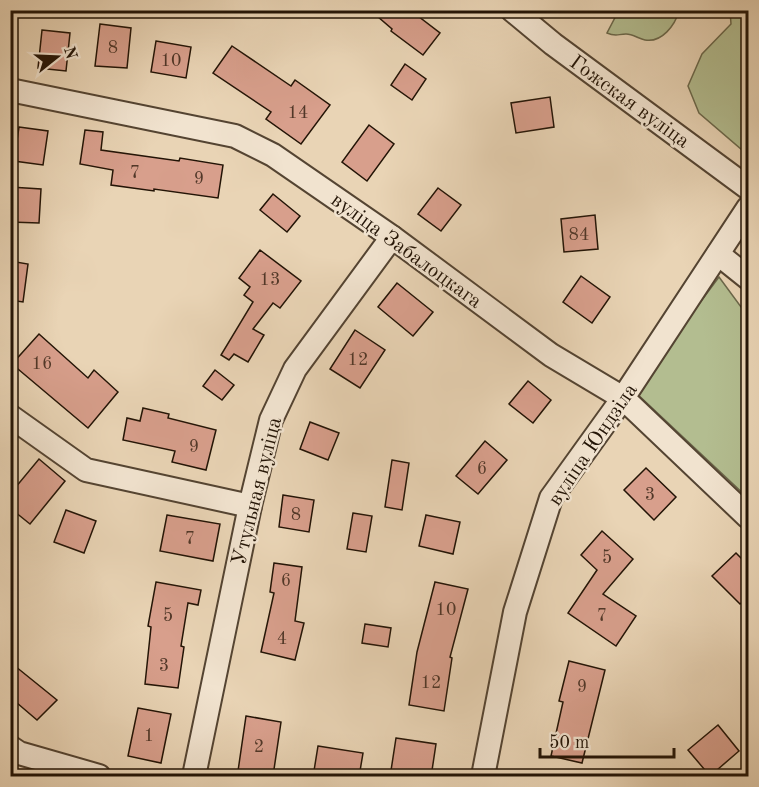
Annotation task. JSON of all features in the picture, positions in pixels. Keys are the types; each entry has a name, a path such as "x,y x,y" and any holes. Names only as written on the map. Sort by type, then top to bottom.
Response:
{"street":[{"name":"Гожская вуліца","path":"512,10 553,44 748,188"},
{"name":"вуліца Забалоцкага","path":"10,90 235,136 273,155 392,237 551,355 623,398 748,517"},
{"name":"вуліца Юндзіла","path":"483,777 515,612 552,498 623,398 748,208"},
{"name":"Утульная вуліца","path":"194,777 270,420 296,369 392,237"},
{"path":"718,254 748,278"},
{"path":"10,416 86,470 250,506"},
{"path":"10,747 19,753 99,777"}],"green space":[{"path":"619,10 679,11 667,32 651,40 629,34 607,33"},
{"path":"730,11 748,11 748,155 699,113 688,86 702,54 731,24"},
{"path":"719,277 741,307 748,312 748,498 634,391"}],"building":[{"path":"370,10 410,10 440,33 423,55 391,31 392,29"},
{"path":"100,24 131,28 127,68 95,66"},
{"path":"42,30 70,33 66,71 38,68"},
{"path":"156,41 191,47 186,78 151,72"},
{"path":"232,46 291,86 295,80 330,105 301,144 266,119 271,112 213,73"},
{"path":"405,64 426,79 412,100 391,85"},
{"path":"550,97 554,127 516,133 511,103"},
{"path":"369,125 394,144 367,181 342,162"},
{"path":"19,127 48,131 43,165 14,161"},
{"path":"85,130 103,132 101,150 223,165 218,198 111,185 113,170 80,164"},
{"path":"10,187 41,189 39,223 10,222"},
{"path":"438,188 461,205 441,231 418,214"},
{"path":"273,194 300,216 287,232 260,210"},
{"path":"595,215 598,249 564,252 561,219"},
{"path":"260,250 301,281 280,308 273,303 253,329 264,335 248,362 234,354 229,360 221,355 253,302 244,295 250,287 239,278"},
{"path":"10,261 28,264 23,302 10,300"},
{"path":"581,276 610,297 592,323 563,302"},
{"path":"397,283 433,312 413,336 378,307"},
{"path":"355,330 385,350 360,388 330,369"},
{"path":"39,334 88,378 94,370 118,392 88,428 12,364"},
{"path":"215,370 234,385 222,400 203,386"},
{"path":"528,381 551,400 533,423 509,404"},
{"path":"143,408 169,414 168,418 216,430 206,470 172,462 175,451 123,440 127,418 140,421"},
{"path":"310,422 339,433 328,460 300,449"},
{"path":"485,441 507,460 478,494 456,476"},
{"path":"39,459 65,481 30,524 10,508 10,494"},
{"path":"392,460 409,463 402,510 385,507"},
{"path":"646,468 676,497 654,520 624,490"},
{"path":"283,495 314,500 309,532 279,527"},
{"path":"66,510 96,521 84,553 54,542"},
{"path":"353,513 372,516 366,552 347,549"},
{"path":"167,515 220,524 213,561 160,551"},
{"path":"426,515 460,522 453,554 419,546"},
{"path":"602,531 633,559 603,594 636,616 616,646 568,613 597,570 581,555"},
{"path":"736,553 748,565 748,597 740,604 712,576"},
{"path":"274,563 302,567 295,621 304,623 295,660 261,652 274,593 270,592"},
{"path":"156,582 201,590 198,605 188,603 181,646 184,647 178,688 145,684 151,627 148,626"},
{"path":"435,582 468,589 450,657 452,658 444,711 409,705 417,652"},
{"path":"365,624 391,628 388,647 362,643"},
{"path":"569,661 605,670 582,763 551,756 563,702 559,701"},
{"path":"10,662 57,700 37,720 10,697"},
{"path":"138,708 171,714 161,763 128,756"},
{"path":"246,716 281,722 273,776 238,771"},
{"path":"718,725 739,751 710,776 688,750"},
{"path":"396,738 436,744 431,777 390,777"},
{"path":"318,746 363,753 359,777 313,777"}]}
